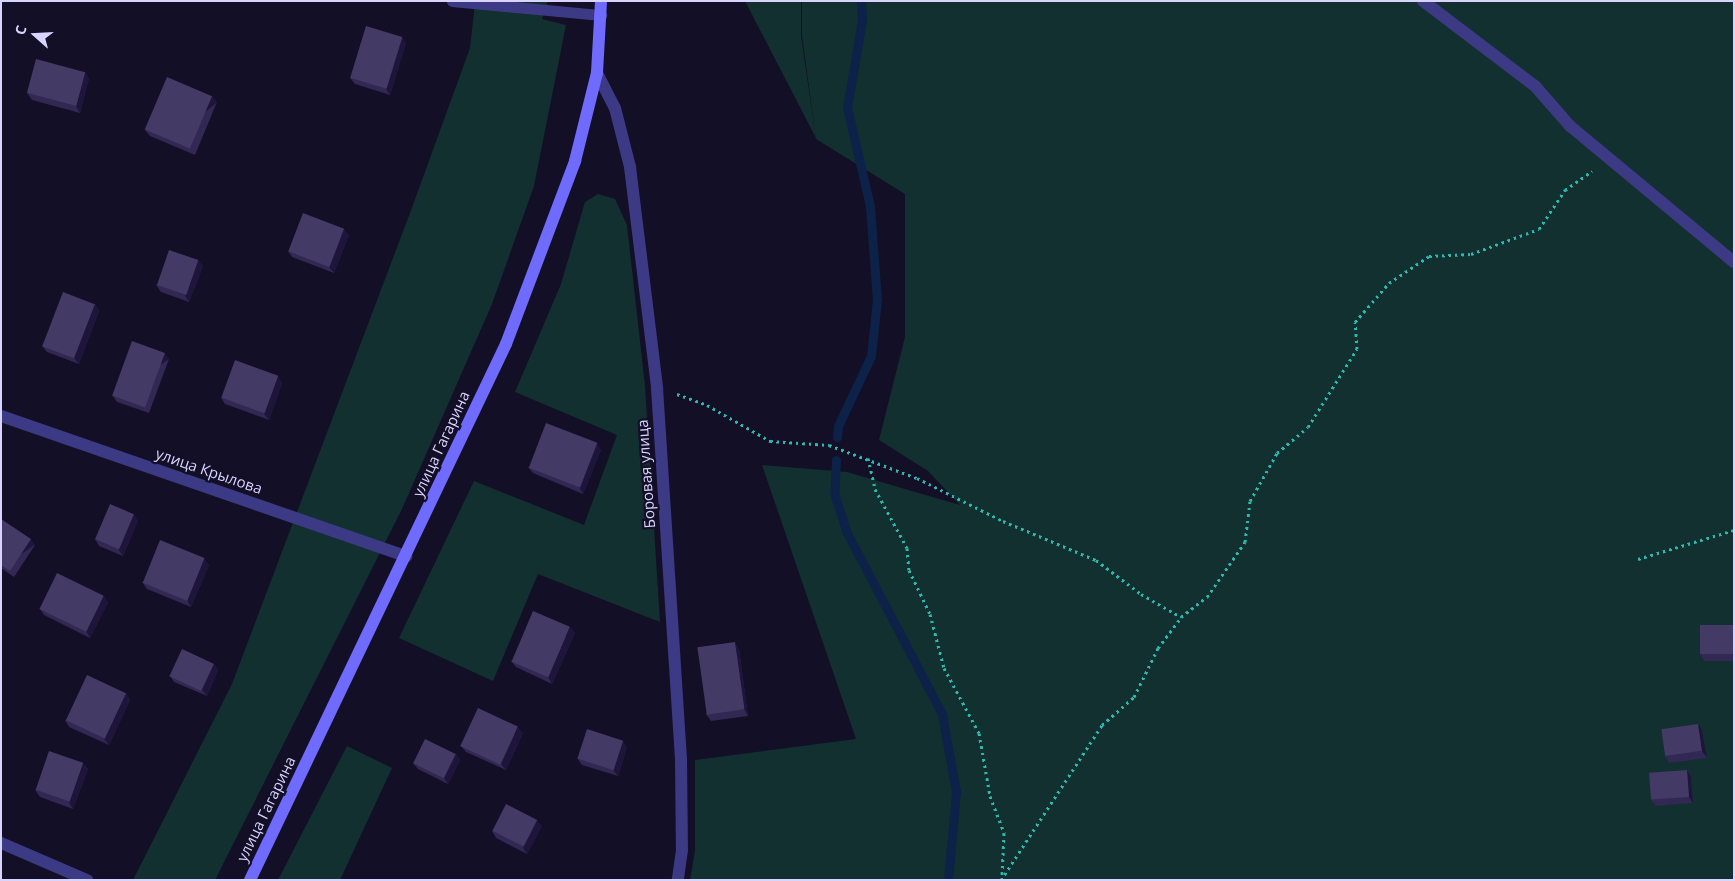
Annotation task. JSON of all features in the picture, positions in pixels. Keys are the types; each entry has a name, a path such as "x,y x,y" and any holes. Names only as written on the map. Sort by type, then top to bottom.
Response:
{"main road":[{"name":"улица Гагарина","path":"250,880 506,344 534,276 575,161 597,73 601,1"}],"street":[{"path":"1423,1 1535,86 1570,126 1734,262"},
{"name":"Боровая улица","path":"597,73 614,108 630,167 657,388 681,759 682,850 678,880"},
{"name":"улица Крылова","path":"1,416 406,556"},
{"path":"1,843 87,880"}],"lane":[{"path":"452,1 601,15"}],"path":[{"path":"1002,878 1102,725 1134,698 1158,648 1181,617 1207,597 1245,542 1250,501 1277,453 1313,420 1357,350 1355,322 1389,283 1430,256 1471,254 1538,229 1565,190 1595,168 1619,166"},
{"path":"657,388 707,405 770,441 829,445 868,458 1096,560 1141,594 1181,617"},
{"path":"868,458 875,489 907,548 909,570 930,614 944,668 979,733 990,796 1004,833 1002,878"},
{"path":"1638,559 1734,530"}],"green space":[{"path":"463,1 548,1 542,19 566,25 534,186 492,304 402,509 215,880 133,880 232,684 410,213 470,48 475,3"},
{"path":"745,1 801,1 801,36 816,138"},
{"path":"802,1 1734,1 1734,880 690,880 695,850 695,760 856,739 762,465 847,472 960,505 928,471 879,440 905,337 905,194 816,139 802,36"},
{"path":"598,194 615,199 627,225 645,386 660,622 538,574 493,681 399,638 474,481 584,525 617,435 515,392 561,284 585,202"},
{"path":"347,746 392,768 340,880 278,880"}],"building":[{"path":"366,26 402,37 387,89 350,78"},
{"path":"36,59 85,72 76,106 27,93"},
{"path":"167,77 212,96 190,149 145,129"},
{"path":"303,213 344,229 329,267 288,251"},
{"path":"169,250 198,260 186,295 157,285"},
{"path":"63,292 95,304 74,358 42,346"},
{"path":"132,341 165,353 145,407 112,396"},
{"path":"235,360 278,376 265,413 221,398"},
{"path":"546,423 597,443 580,488 529,468"},
{"path":"110,504 134,514 119,549 95,539"},
{"path":"1,519 31,539 10,571 1,565"},
{"path":"160,540 205,558 187,601 143,583"},
{"path":"57,573 104,596 86,632 39,609"},
{"path":"533,611 570,627 548,677 512,662"},
{"path":"1700,625 1734,625 1734,654 1700,654"},
{"path":"735,642 744,709 707,715 697,647"},
{"path":"182,649 214,664 201,691 169,676"},
{"path":"87,675 126,693 105,738 66,720"},
{"path":"478,708 518,727 500,765 460,746"},
{"path":"1698,724 1702,751 1665,756 1661,729"},
{"path":"587,729 623,741 614,770 577,758"},
{"path":"425,739 456,754 444,778 413,763"},
{"path":"49,751 83,763 70,801 36,790"},
{"path":"1687,770 1689,797 1651,800 1649,773"},
{"path":"506,804 537,820 524,847 492,831"}],"waterway":[{"path":"837,437 838,426 871,356 877,300 870,206 847,107 862,20 861,1"},
{"path":"836,460 834,493 846,531 942,714 956,792 948,880"}]}
